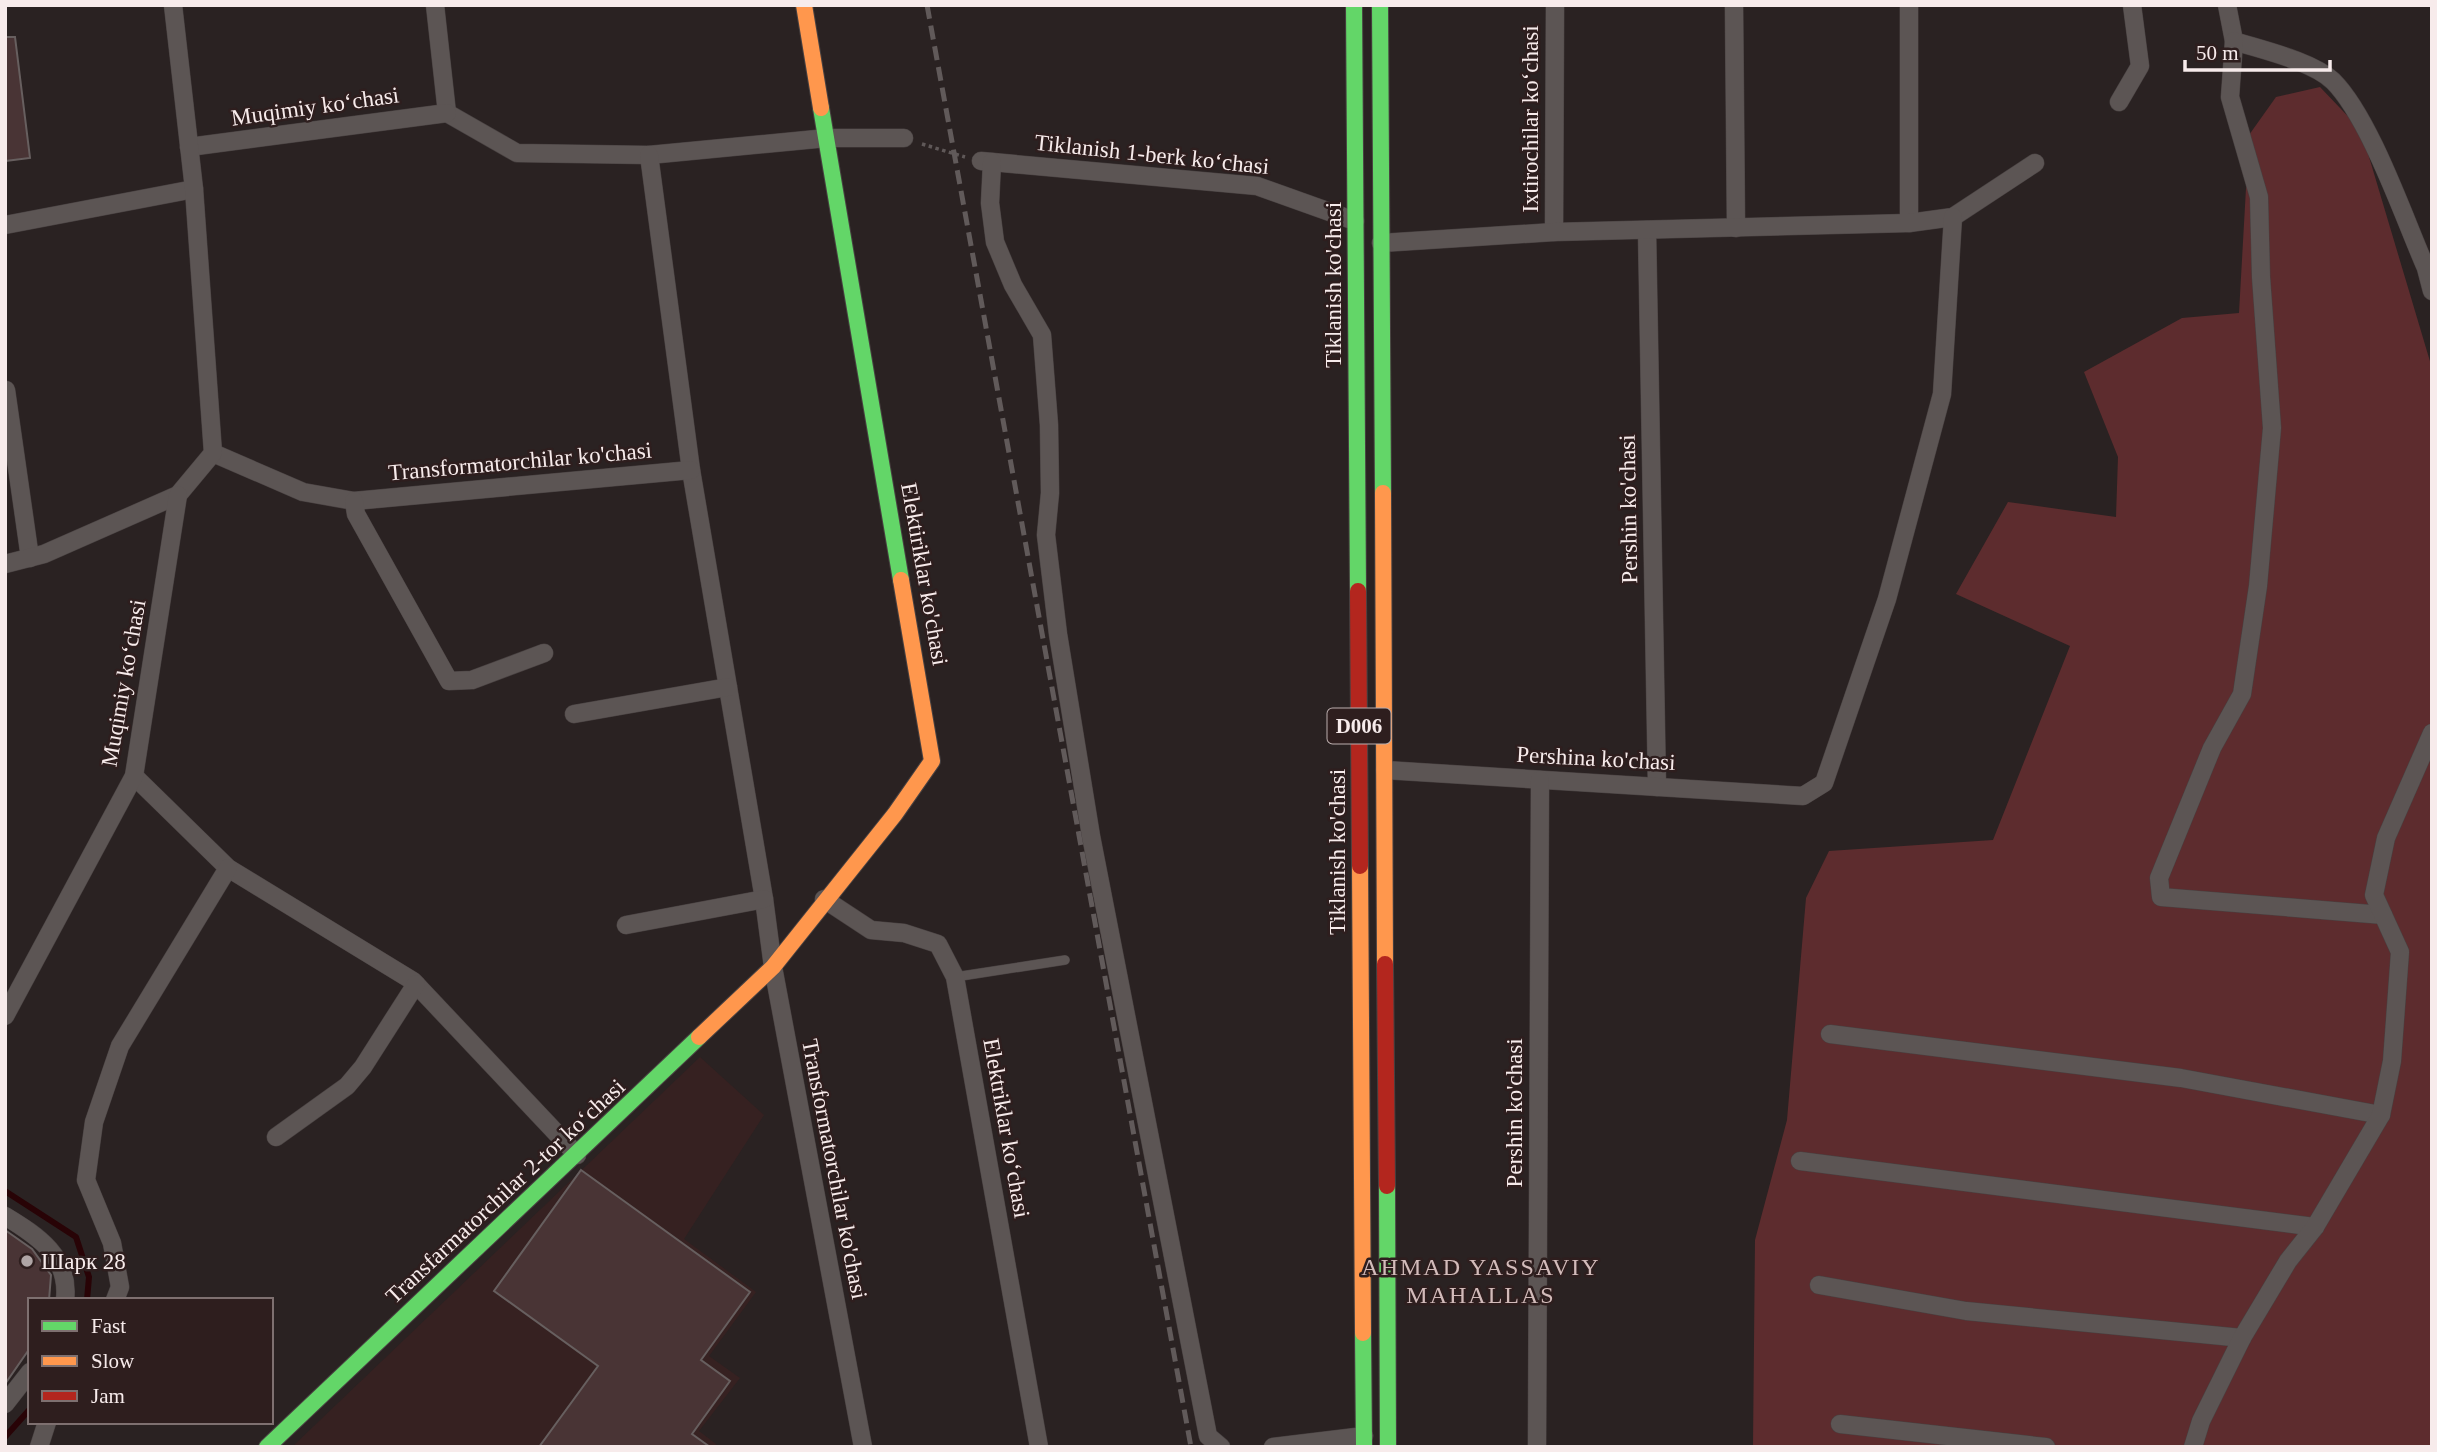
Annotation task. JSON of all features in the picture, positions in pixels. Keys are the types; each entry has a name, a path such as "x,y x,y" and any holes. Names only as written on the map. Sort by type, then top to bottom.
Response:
{"main road":[{"name":"Elektiriklar ko'chasi","path":"773,967 824,899 901,809 932,761 804,5"},
{"name":"Tiklanish ko'chasi","path":"1354,5 1364,1441"},
{"name":"D006","path":"1380,5 1388,1447"},
{"path":"1355,221 1381,243"},
{"name":"Transfarmatorchilar 2-tor koʻchasi","path":"267,1447 773,967"}],"street":[{"path":"5,564 30,558 178,495 213,453 194,189 173,5"},
{"path":"435,5 447,113 517,153 649,155 827,138 904,138"},
{"name":"Ixtirochilar ko‘chasi","path":"1554,232 1555,5"},
{"path":"1734,5 1736,228"},
{"path":"1909,5 1909,223"},
{"path":"2119,102 2140,66 2132,5"},
{"path":"2227,5 2234,41 2230,97 2259,197 2260,277 2272,428 2258,586 2242,694 2212,748 2159,878 2161,897 2383,915"},
{"path":"2234,41 2315,69 2333,81 2363,123 2426,268 2432,291"},
{"name":"Muqimiy ko‘chasi","path":"189,147 447,113"},
{"name":"Transformatorchilar ko'chasi","path":"649,155 691,470 764,899 773,967 863,1447"},
{"path":"986,161 995,242 1013,285 1042,335 1049,425 1050,493 1046,535 1075,746 1208,1436 1222,1447"},
{"name":"Tiklanish 1-berk ko‘chasi","path":"986,161 1257,186 1355,221"},
{"path":"1381,243 1554,232 1909,223 1953,217 2035,163"},
{"path":"5,225 194,189"},
{"name":"Pershina ko'chasi","path":"1385,770 1803,796 1824,783 1878,625 1942,394 1953,217"},
{"name":"Pershin ko'chasi","path":"1647,230 1657,787"},
{"path":"6,390 30,558"},
{"name":"Transformatorchilar ko'chasi","path":"213,453 303,492 354,501 691,470"},
{"name":"Muqimiy ko‘chasi","path":"5,1016 134,776 178,495"},
{"path":"354,501 356,514 449,681 472,680 544,653"},
{"path":"574,714 728,687"},
{"path":"2193,1447 2201,1421 2242,1338 2288,1261 2315,1227 2381,1115 2392,1061 2400,952 2374,895 2386,838 2432,733"},
{"path":"134,776 228,868 416,985 577,1155"},
{"name":"Pershin ko'chasi","path":"1537,1447 1540,780"},
{"path":"116,1298 120,1287 111,1243 86,1180 94,1122 120,1046 228,868"},
{"path":"626,925 764,899"},
{"name":"Elektriklar ko‘chasi","path":"824,899 871,930 904,933 938,944 955,977 1039,1447"},
{"path":"276,1137 346,1086 363,1067 416,985"},
{"path":"1830,1034 2181,1078 2381,1115"},
{"path":"1800,1161 2315,1227"},
{"path":"5,1216 33,1232 54,1252 67,1282 65,1298"},
{"path":"1819,1285 1966,1311 2242,1338"},
{"path":"5,1404 28,1375"},
{"path":"39,1447 46,1424"},
{"path":"1840,1424 2046,1447"},
{"path":"1273,1447 1364,1441"}],"lane":[{"path":"955,977 1065,960"}],"path":[{"path":"932,147 986,161"}],"shaded area":[{"path":"2320,87 2361,130 2432,368 2432,1447 1753,1447 1755,1240 1787,1120 1806,898 1829,851 1993,840 2070,646 1956,594 2008,502 2116,517 2118,457 2084,372 2182,318 2239,313 2249,135 2276,97"},
{"path":"700,1057 764,1115 684,1239 756,1292 709,1356 740,1378 699,1431 716,1444 714,1447 292,1447"}],"building":[{"path":"5,37 15,37 30,158 5,161"},
{"path":"581,1170 750,1292 701,1360 730,1381 692,1434 710,1447 539,1447 598,1366 494,1291"},
{"name":"Шарк 28","path":"5,1230 32,1249 51,1275 49,1298 28,1298 28,1351 5,1384"}],"waterway":[{"path":"5,1191 76,1237 89,1277 87,1298"},
{"path":"5,1437 28,1411"}],"railway":[{"path":"927,5 1191,1447"}],"traffic: fast":[{"path":"1354,5 1358,591"},
{"path":"1380,5 1383,493"},
{"path":"821,108 901,580"},
{"path":"267,1447 699,1037"},
{"path":"1387,1186 1388,1447"},
{"path":"1363,1333 1364,1447"}],"traffic: slow":[{"path":"804,5 821,108"},
{"path":"1383,493 1385,964"},
{"path":"699,1037 773,967 895,814 932,761 901,580"},
{"path":"1360,866 1363,1333"}],"traffic: jam":[{"path":"1358,591 1360,866"},
{"path":"1385,964 1387,1186"}],"place":[{"name":"Шарк 28","path":"27,1261"}],"district":[{"name":"AHMAD YASSAVIY MAHALLAS","path":"1481,1281"}]}
